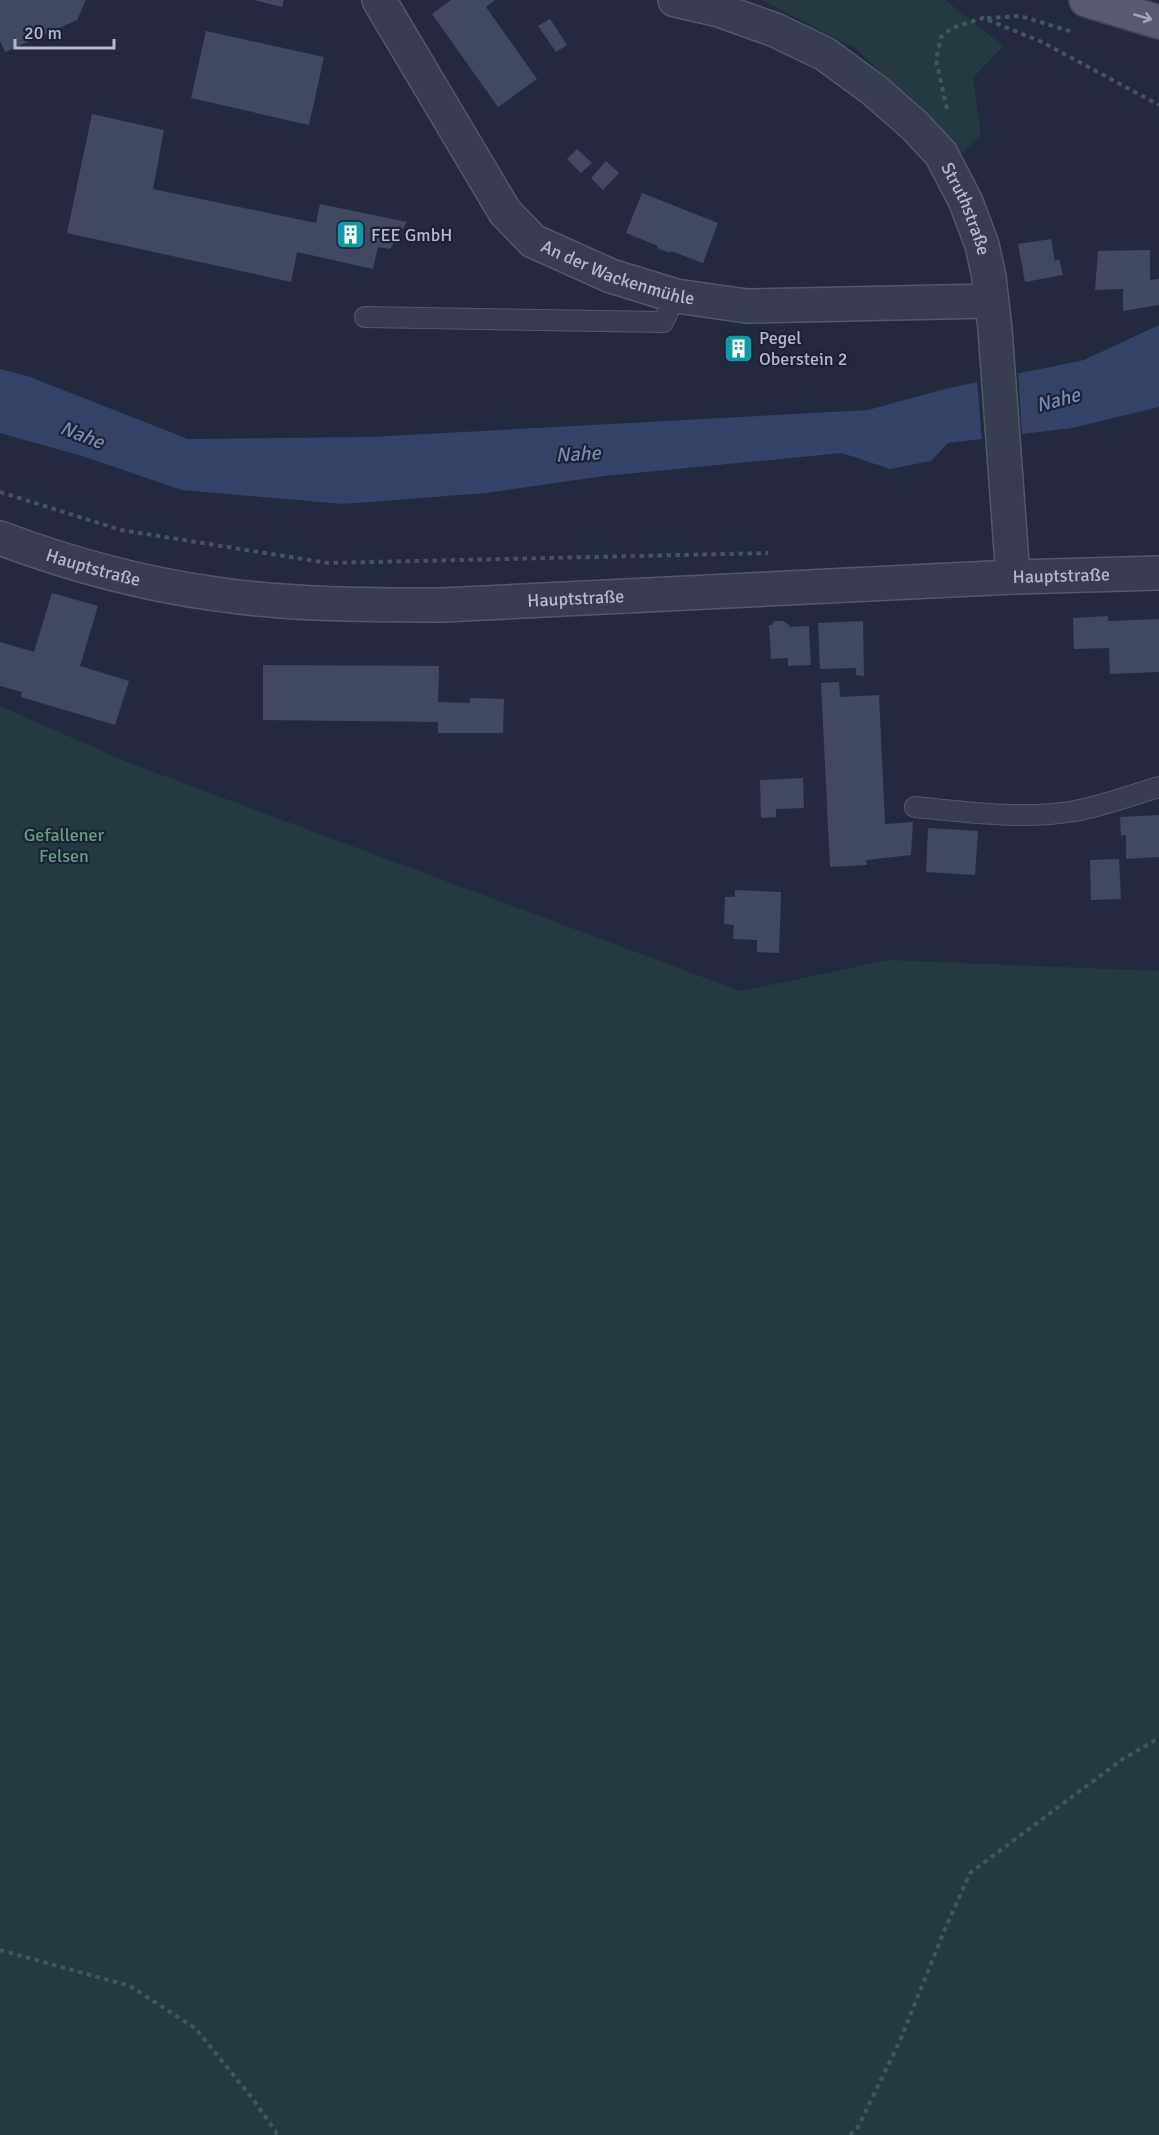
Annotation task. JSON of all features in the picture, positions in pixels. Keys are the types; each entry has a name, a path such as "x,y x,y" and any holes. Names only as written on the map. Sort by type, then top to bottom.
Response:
{"main road":[{"path":"1086,0 1159,22"}],"street":[{"name":"An der Wackenmühle","path":"380,0 506,212 533,241 611,276 676,296 747,306 993,315"},
{"name":"Struthstraße","path":"675,0 719,10 775,30 825,54 874,90 915,126 941,154 966,202 982,245 989,277 1013,577"},
{"name":"Hauptstraße","path":"0,538 58,558 137,579 215,594 296,602 362,605 443,604 1013,577 1159,573"}],"lane":[{"path":"365,317 663,322 676,296"},
{"path":"915,807 1000,815 1043,814 1077,811 1159,787"}],"path":[{"path":"941,154 952,132 936,60 942,37 952,28 983,18 1042,42 1159,105"},
{"path":"0,492 122,530 328,564 778,552"},
{"path":"850,2135 858,2127 899,2043 970,1874 1124,1758 1159,1738"},
{"path":"0,1950 130,1986 195,2028 253,2099 278,2135"}],"green space":[{"path":"762,0 945,0 1003,46 973,78 981,134 962,153 932,120 855,48"},
{"name":"Gefallener Felsen","path":"0,706 127,762 740,991 888,960 1159,971 1159,2135 0,2135"}],"water":[{"name":"Nahe","path":"1159,325 1159,407 1072,428 948,443 931,461 890,469 842,453 604,476 486,493 343,504 182,490 82,456 0,433 0,369 30,377 188,439 371,437 868,410 949,388 1084,360"}],"pier":[{"path":"1018,371 1022,437 982,442 977,379"}],"building":[{"path":"0,0 86,0 77,20 5,52 0,41"},
{"path":"254,0 284,0 282,7"},
{"path":"451,0 495,0 486,7 537,79 498,107 432,14"},
{"path":"550,19 567,45 556,52 538,26"},
{"path":"206,31 324,57 309,125 191,98"},
{"path":"92,114 164,130 153,189 316,223 320,204 407,222 390,249 378,247 373,269 297,252 291,282 67,233"},
{"path":"577,149 592,163 581,173 567,159"},
{"path":"606,161 619,173 603,190 591,178"},
{"path":"642,193 718,223 703,263 657,248 658,246 626,233"},
{"path":"1051,239 1055,261 1059,259 1063,275 1025,282 1018,244"},
{"path":"1150,250 1150,280 1159,279 1159,305 1123,311 1123,289 1095,290 1098,251"},
{"name":"Pegel Oberstein 2","path":"732,337 745,337 745,358 731,358"},
{"path":"52,593 98,606 80,666 129,681 115,725 21,697 22,692 0,686 0,642 34,652"},
{"path":"1108,616 1108,621 1159,619 1159,672 1110,674 1109,648 1074,649 1073,618"},
{"path":"774,621 783,621 789,627 809,626 811,665 788,666 788,658 771,659 769,625 772,625"},
{"path":"863,621 864,676 856,675 856,668 820,669 818,623"},
{"path":"263,665 439,666 438,702 470,703 470,698 504,699 503,733 438,733 438,722 263,720"},
{"path":"839,682 840,697 879,695 885,824 913,822 911,855 866,860 867,865 830,867 821,683"},
{"path":"803,778 804,808 776,809 776,817 761,818 760,780"},
{"path":"1159,815 1159,857 1126,859 1126,835 1121,836 1120,817"},
{"path":"928,828 978,831 975,875 926,872"},
{"path":"1119,859 1121,899 1091,900 1090,860"},
{"path":"735,890 781,892 779,953 757,952 757,940 733,939 734,925 724,924 725,897 735,897"}],"place":[{"name":"FEE GmbH","path":"350,235"},
{"name":"Pegel Oberstein 2","path":"738,348"}]}
